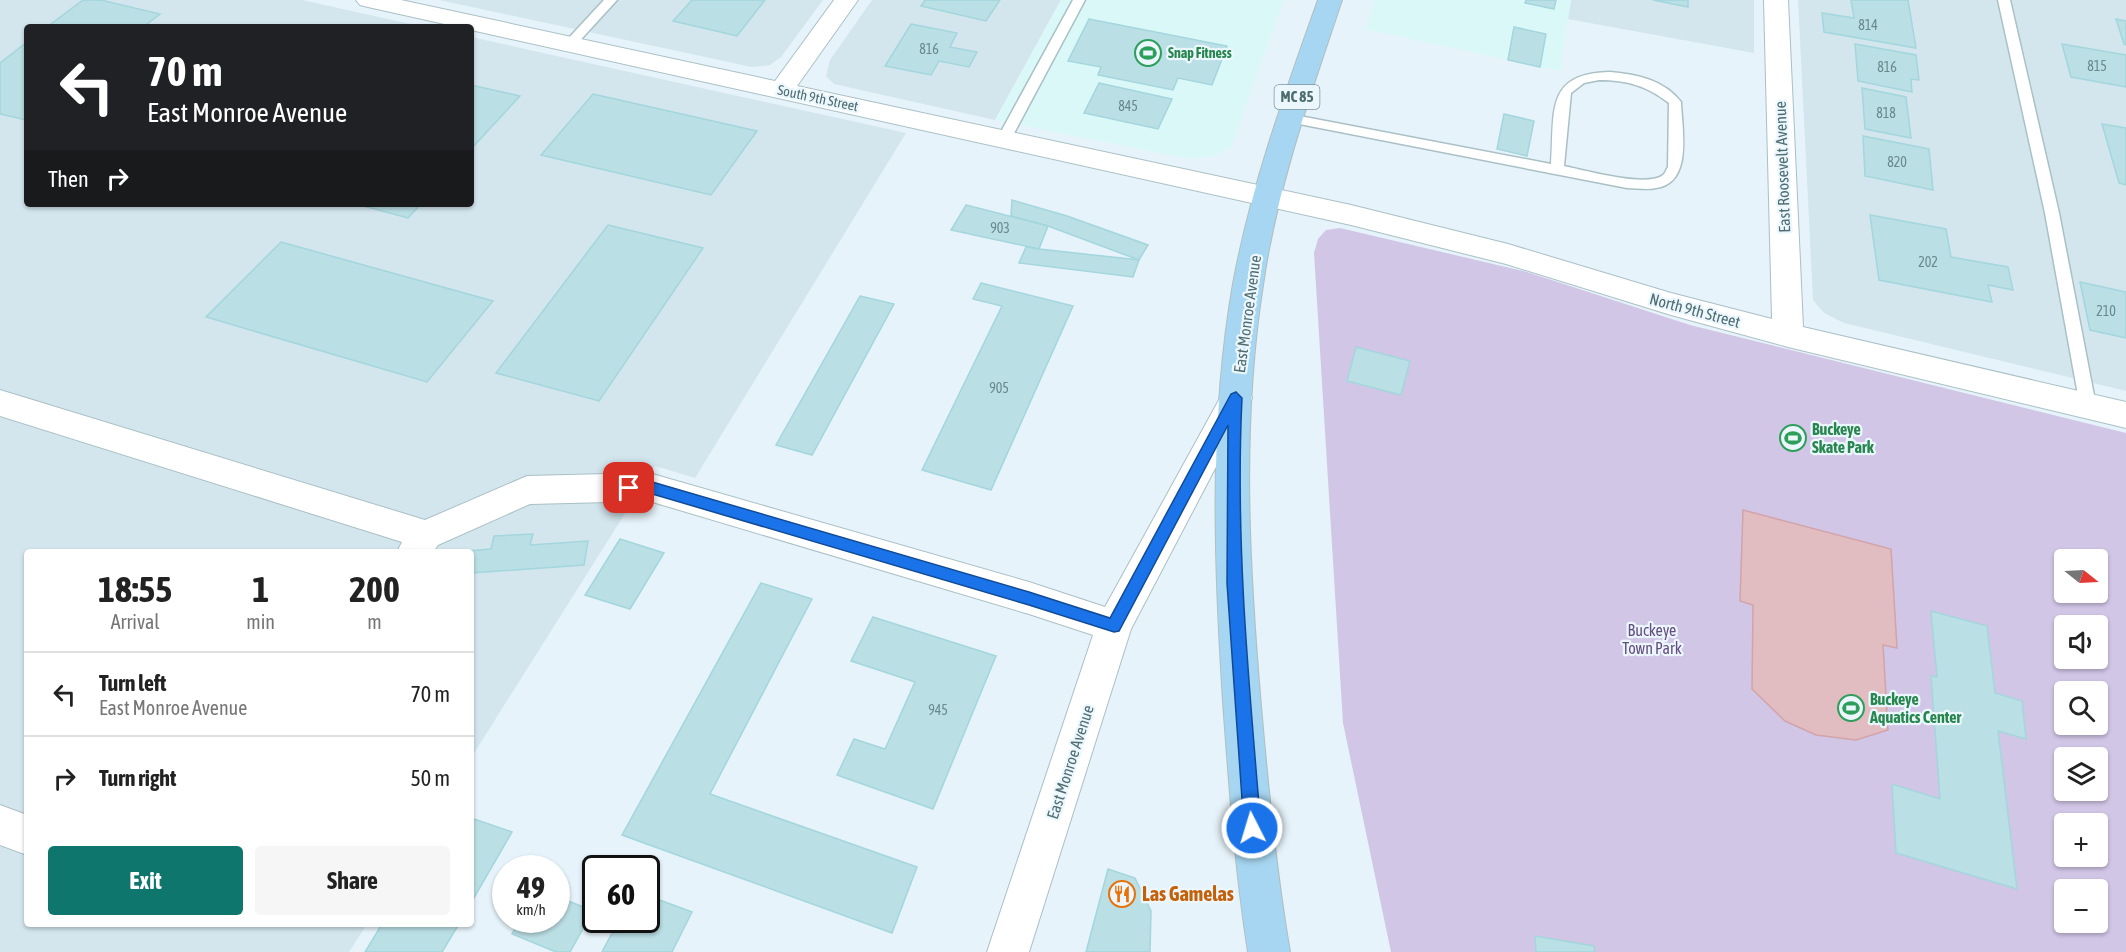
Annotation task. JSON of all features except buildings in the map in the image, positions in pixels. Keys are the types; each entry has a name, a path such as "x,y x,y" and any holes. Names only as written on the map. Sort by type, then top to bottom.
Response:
{"main road":[{"name":"East Monroe Avenue","path":"1236,398 1248,284 1267,196 1289,118 1330,0"},
{"name":"MC 85","path":"1236,398 1233,509 1238,660 1252,828 1269,952"}],"street":[{"path":"781,90 846,0"},
{"name":"East Roosevelt Avenue","path":"1776,0 1788,334"},
{"name":"South 9th Street","path":"379,1 1267,196"},
{"name":"North 9th Street","path":"1267,196 1478,246 1671,304 1788,334 2126,415"},
{"name":"East Monroe Avenue","path":"1008,952 1114,626 1236,398"},
{"path":"0,404 420,544 527,490 649,487 1017,595 1114,626"},
{"path":"0,825 24,834"}],"lane":[{"path":"570,44 611,0"},
{"path":"1004,139 1079,0"},
{"path":"2004,0 2052,213 2088,406"},
{"path":"1289,118 1557,171 1627,183 1655,184 1669,178 1675,167 1675,102 1661,90 1641,81 1615,77 1591,77 1574,83 1564,94 1557,171"}],"shaded area":[{"path":"0,0 302,0 410,24 24,24 24,207 474,207 474,38 906,133 695,478 655,466 474,753 474,549 24,549 24,927 365,927 349,952 0,952"},
{"path":"439,0 823,0 781,57 770,65 752,67"},
{"path":"872,0 1061,0 995,120 834,84 826,76 830,60"},
{"path":"1061,0 1284,0 1231,147 1214,156 1189,159 995,120"},
{"path":"1374,0 1571,0 1560,71 1365,29"},
{"path":"1571,0 1754,0 1754,53 1568,19"},
{"path":"1798,0 2126,0 2126,391 1844,323 1824,313 1813,300"},
{"path":"1743,510 1891,549 1897,648 1883,645 1888,730 1856,740 1816,735 1785,721 1752,689 1753,605 1740,601"}],"green space":[{"name":"Buckeye Town Park","path":"1340,228 1527,272 1690,325 2126,433 2126,952 1391,952 1343,723 1314,253 1318,239 1326,230"}],"place":[{"name":"Snap Fitness","path":"1148,53"},
{"name":"Buckeye Skate Park","path":"1793,438"},
{"name":"Buckeye Aquatics Center","path":"1851,708"},
{"name":"Las Gamelas","path":"1122,894"}],"route":[{"path":"629,488 649,487 1029,598 1114,626 1236,398 1233,453 1234,583 1252,828"}]}
